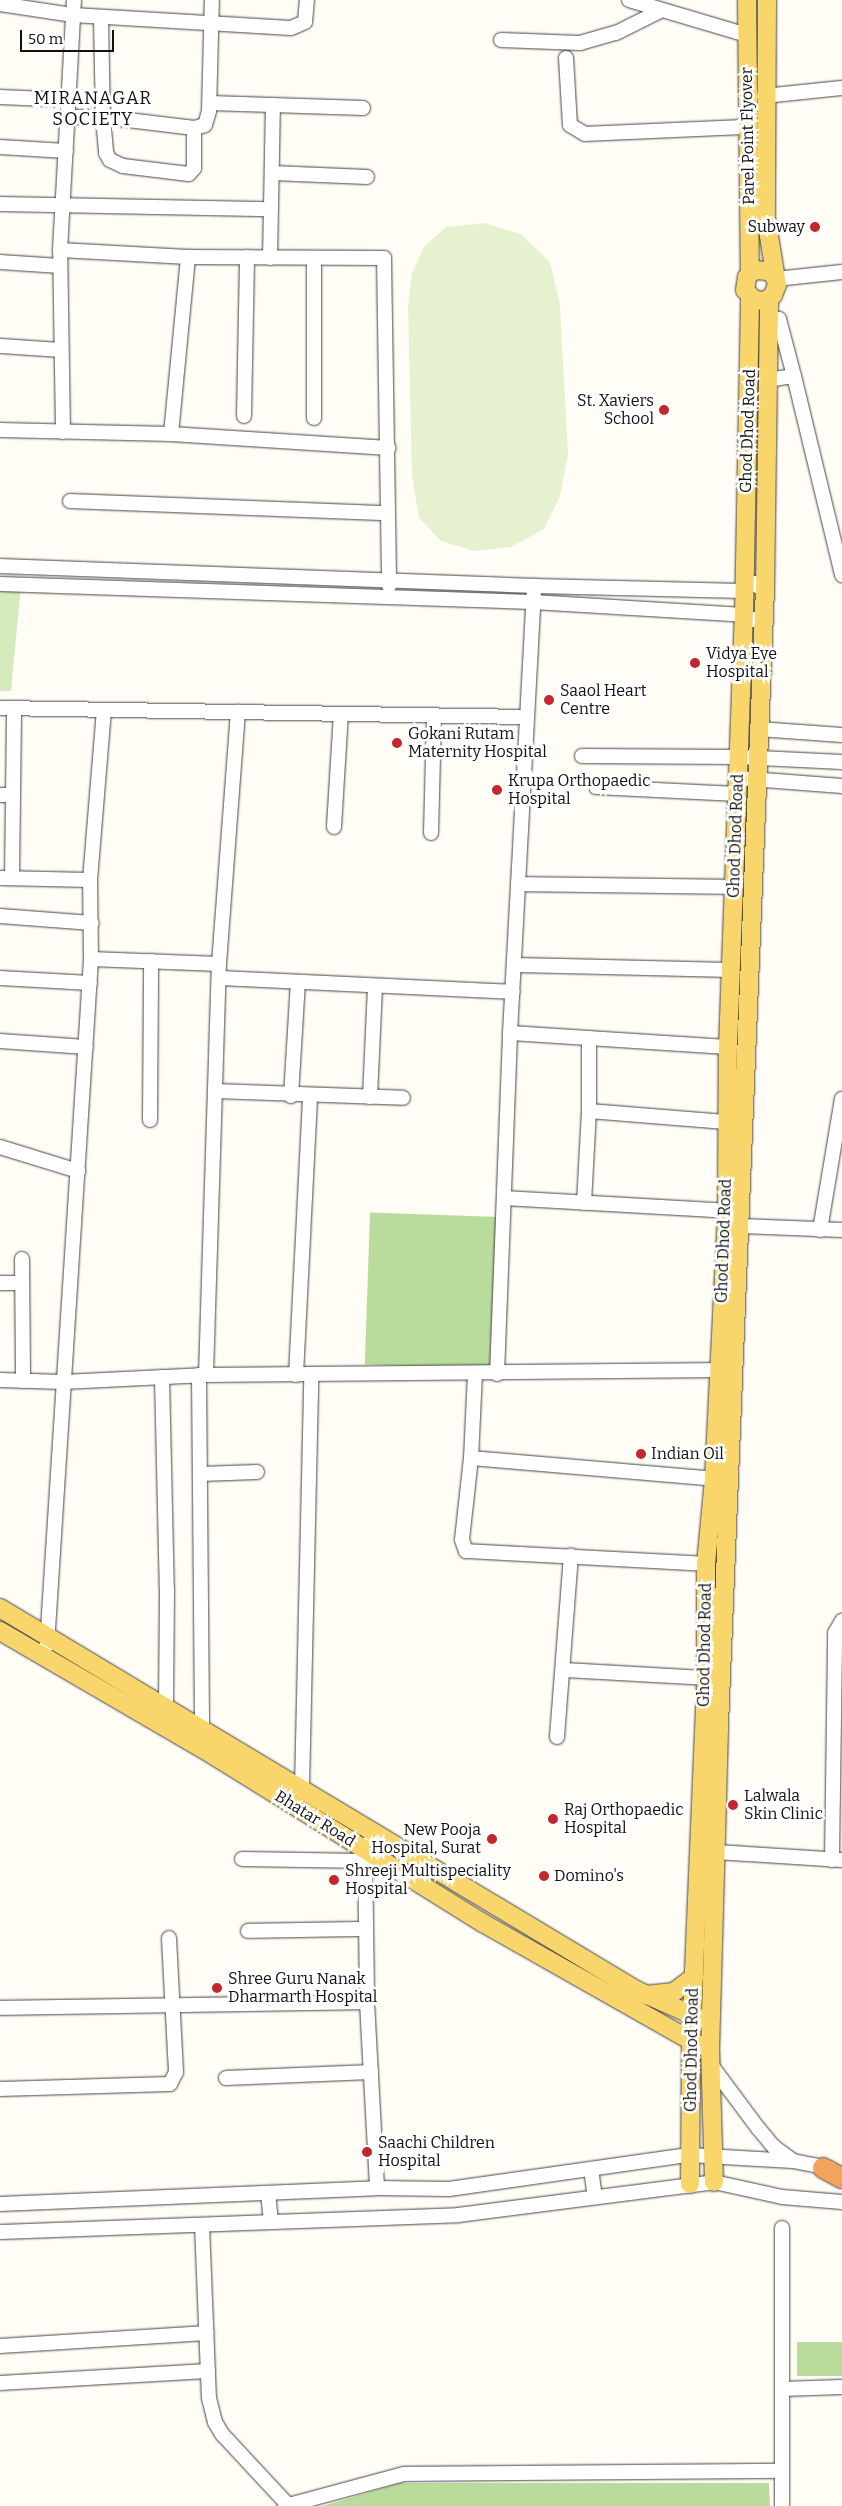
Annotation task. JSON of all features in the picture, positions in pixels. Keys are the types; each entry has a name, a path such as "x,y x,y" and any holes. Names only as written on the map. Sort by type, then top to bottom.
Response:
{"main road":[{"name":"Parel Point Flyover","path":"747,0 750,273"},
{"path":"714,2182 711,2022 716,1852 736,1371 756,779 765,591 769,299 776,290 776,279 766,218 764,96 767,0"},
{"path":"750,273 765,269 776,279"},
{"name":"Ghod Dhod Road","path":"690,2184 691,2042 706,1678 706,1564 714,1480 727,1211 726,1122 728,1047 744,614 750,297 745,285 750,273"},
{"path":"750,297 758,301 769,299"},
{"path":"0,1608 202,1730 302,1787 646,1995 692,2016 711,2022"},
{"name":"Bhatar Road","path":"0,1631 43,1658 213,1755 365,1856 648,2015 691,2042 711,2058"},
{"path":"646,1995 674,1992 694,1977"},
{"path":"648,2015 678,2049 690,2088"}],"street":[{"path":"62,432 60,250 74,0"},
{"path":"68,117 103,117 194,128 205,125 210,103 212,0"},
{"path":"0,4 74,15 299,28 304,22 307,0"},
{"path":"629,0 747,35"},
{"path":"501,40 580,43 616,33 662,10"},
{"path":"101,17 103,117 106,153 115,164 185,174 192,172 194,168 194,128"},
{"path":"566,58 570,125 585,134 748,127"},
{"path":"764,96 842,88"},
{"path":"0,97 69,100"},
{"path":"210,103 363,108"},
{"path":"270,258 274,173 273,106"},
{"path":"0,147 66,151"},
{"path":"274,173 368,177"},
{"path":"0,204 271,209"},
{"path":"60,250 188,257 384,258 389,448 387,513 389,597"},
{"path":"171,434 188,257"},
{"path":"244,416 247,257"},
{"path":"314,258 314,418"},
{"path":"0,262 60,266"},
{"path":"776,279 842,272"},
{"path":"769,318 779,319 842,575"},
{"path":"0,346 61,350"},
{"path":"768,380 794,376"},
{"path":"0,430 171,434 389,448"},
{"path":"70,501 387,513"},
{"path":"0,566 390,579 534,586 743,591 753,583 765,591"},
{"path":"0,584 533,602 744,614 753,620 763,616"},
{"path":"497,1374 510,1033 515,965 525,718 534,586"},
{"path":"90,880 6,878 7,708 525,718"},
{"path":"43,1658 49,1638 63,1382 90,983 92,923 90,880 104,711"},
{"path":"202,1730 202,1375 220,971 238,712"},
{"path":"334,827 341,714"},
{"path":"431,832 434,716"},
{"path":"758,729 842,735"},
{"path":"582,756 757,757 842,762"},
{"path":"596,787 737,786 756,779 842,786"},
{"path":"518,884 734,887"},
{"path":"0,916 92,923"},
{"path":"91,959 152,962 298,982 513,992"},
{"path":"150,1120 152,962"},
{"path":"515,965 731,970"},
{"path":"0,978 90,983"},
{"path":"291,1096 298,982"},
{"path":"370,1097 375,986"},
{"path":"510,1033 728,1047"},
{"path":"584,1203 589,1111 589,1038"},
{"path":"0,1042 86,1047"},
{"path":"216,1091 291,1096 404,1098"},
{"path":"296,1375 310,1096"},
{"path":"820,1230 842,1099"},
{"path":"589,1111 726,1122"},
{"path":"0,1147 78,1171"},
{"path":"504,1198 727,1211"},
{"path":"741,1226 842,1230"},
{"path":"22,1258 23,1381"},
{"path":"0,1283 22,1283"},
{"path":"0,1380 63,1382 202,1375 736,1371"},
{"path":"302,1787 311,1374"},
{"path":"475,1374 471,1458 462,1540 466,1551 706,1564"},
{"path":"162,1377 167,1590 166,1708"},
{"path":"471,1458 714,1480"},
{"path":"201,1474 257,1472"},
{"path":"558,1737 571,1556"},
{"path":"716,1852 837,1860 835,1633 842,1621"},
{"path":"562,1670 706,1678"},
{"path":"375,1831 365,1856 367,2002 377,2188"},
{"path":"242,1860 365,1856"},
{"path":"248,1931 366,1929"},
{"path":"0,2089 170,2084 176,2072 171,2007 169,1938"},
{"path":"0,2008 171,2007 367,2002"},
{"name":"Bhatar Road","path":"711,2058 763,2134 793,2162"},
{"path":"226,2078 371,2072"},
{"path":"0,2204 377,2188 450,2189 689,2154 714,2154 793,2162 837,2173"},
{"path":"591,2169 595,2197"},
{"path":"0,2232 458,2215 714,2182 782,2197 842,2202"},
{"path":"268,2193 271,2222"},
{"path":"202,2224 211,2409 222,2434 286,2505 404,2474 781,2471"},
{"path":"782,2228 782,2506"},
{"path":"0,2346 206,2333"},
{"path":"0,2383 208,2371"},
{"path":"782,2389 842,2387"}],"green space":[{"path":"484,223 521,234 550,262 560,305 568,454 560,496 544,529 511,547 474,551 441,541 419,518 412,476 408,306 412,273 424,247 446,227"},
{"path":"0,584 21,585 11,691 0,691"},
{"path":"370,1212 499,1217 494,1369 365,1364"},
{"path":"797,2342 842,2342 842,2376 797,2376"},
{"path":"400,2483 769,2483 770,2506 323,2506"}],"place":[{"name":"Subway","path":"815,227"},
{"name":"St. Xaviers School","path":"664,410"},
{"name":"Vidya Eye Hospital","path":"695,663"},
{"name":"Saaol Heart Centre","path":"549,700"},
{"name":"Gokani Rutam Maternity Hospital","path":"397,743"},
{"name":"Krupa Orthopaedic Hospital","path":"497,790"},
{"name":"Indian Oil","path":"641,1454"},
{"name":"Lalwala Skin Clinic","path":"733,1805"},
{"name":"Raj Orthopaedic Hospital","path":"553,1819"},
{"name":"New Pooja Hospital, Surat","path":"492,1839"},
{"name":"Domino's","path":"544,1876"},
{"name":"Shreeji Multispeciality Hospital","path":"334,1880"},
{"name":"Shree Guru Nanak Dharmarth Hospital","path":"217,1988"},
{"name":"Saachi Children Hospital","path":"367,2152"}],"district":[{"name":"MIRANAGAR SOCIETY","path":"93,109"}]}
